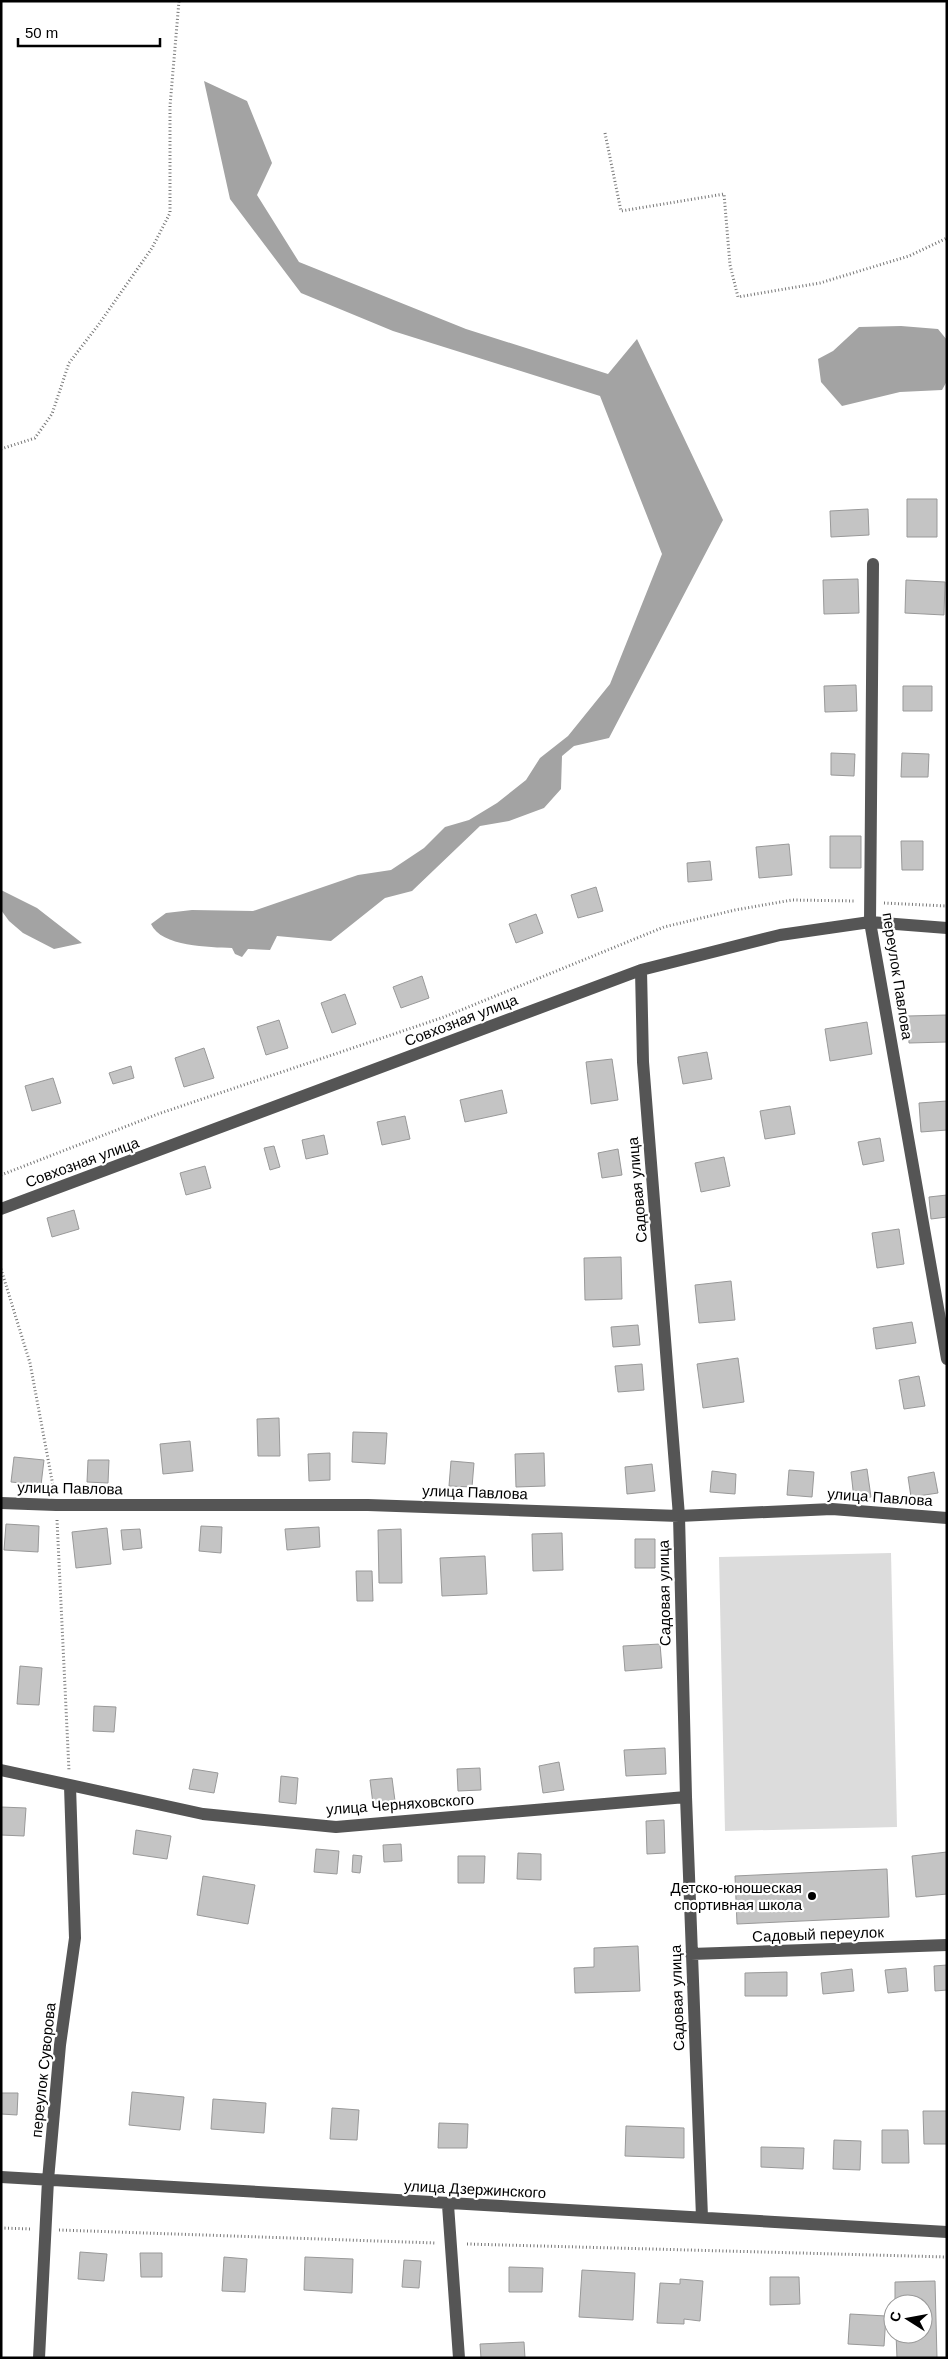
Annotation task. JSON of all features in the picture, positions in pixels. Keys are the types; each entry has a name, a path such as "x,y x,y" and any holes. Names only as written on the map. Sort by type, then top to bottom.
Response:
{"street":[{"name":"переулок Павлова","path":"873,564 870,922 947,1359"},
{"name":"Совхозная улица","path":"1,1209 642,970 780,935 870,922 947,928"},
{"name":"Садовая улица","path":"642,970 643,1062 679,1516 691,1954 702,2217"},
{"name":"улица Павлова","path":"1,1503 56,1505 368,1505 679,1516 832,1509 947,1518"},
{"name":"улица Черняховского","path":"1,1770 203,1814 336,1827 686,1797"},
{"name":"переулок Суворова","path":"38,2358 48,2180 60,2045 75,1938 70,1786"},
{"name":"Садовый переулок","path":"691,1954 947,1945"},
{"name":"улица Дзержинского","path":"1,2177 448,2205 702,2217 947,2232"},
{"path":"448,2205 459,2358"}],"path":[{"path":"1,449 35,438 52,414 69,364 152,248 170,213 170,106 179,1"},
{"path":"604,133 621,211 724,194 730,266 738,297 820,283 909,256 947,238"},
{"path":"1,1175 158,1114 444,1017 664,927 734,910 792,900 947,906"},
{"path":"1,1269 30,1363 56,1505 70,1786"},
{"path":"1,2228 947,2257"}],"shaded area":[{"path":"204,81 247,101 272,163 257,195 299,262 466,329 608,374 637,339 723,520 609,738 574,746 562,756 561,789 544,808 509,821 480,826 412,891 385,898 331,941 277,936 270,950 248,949 242,957 235,954 232,948 199,946 175,941 156,932 151,924 166,913 192,910 253,911 358,875 391,870 424,848 445,827 469,820 497,803 526,780 540,758 568,736 610,684 662,554 600,396 393,331 301,293 230,199"},
{"path":"901,326 938,329 947,340 947,381 942,390 900,392 842,406 821,382 818,359 833,351 859,327"},
{"path":"1,890 37,908 82,943 54,949 23,933 9,921 1,910"},
{"path":"891,1553 897,1827 725,1831 719,1557"}],"building":[{"path":"907,499 937,499 937,537 907,537"},
{"path":"868,509 869,535 831,537 830,511"},
{"path":"858,579 859,613 824,614 823,580"},
{"path":"906,580 945,582 944,615 905,613"},
{"path":"856,685 857,711 825,712 824,686"},
{"path":"903,686 932,686 932,711 903,711"},
{"path":"831,753 855,754 854,776 831,775"},
{"path":"902,753 929,754 928,777 901,777"},
{"path":"830,836 861,836 861,868 830,868"},
{"path":"901,841 923,841 923,870 902,870"},
{"path":"789,844 792,875 759,878 756,847"},
{"path":"710,861 712,880 688,882 687,863"},
{"path":"596,887 603,911 578,918 571,895"},
{"path":"536,914 543,933 516,943 509,924"},
{"path":"422,976 429,998 401,1008 393,987"},
{"path":"345,994 356,1024 332,1033 321,1003"},
{"path":"947,1015 947,1042 909,1043 908,1016"},
{"path":"279,1020 288,1048 266,1055 257,1027"},
{"path":"867,1022 872,1054 830,1061 825,1029"},
{"path":"204,1048 214,1078 184,1087 175,1058"},
{"path":"707,1052 712,1079 683,1084 678,1057"},
{"path":"612,1059 618,1100 591,1104 586,1062"},
{"path":"131,1066 134,1078 113,1084 109,1073"},
{"path":"53,1078 61,1103 32,1111 25,1086"},
{"path":"502,1090 507,1113 465,1122 460,1100"},
{"path":"947,1101 947,1130 921,1132 919,1103"},
{"path":"790,1106 795,1134 765,1139 760,1111"},
{"path":"405,1116 410,1139 382,1145 377,1122"},
{"path":"324,1135 328,1154 306,1159 302,1140"},
{"path":"880,1138 884,1161 863,1165 858,1142"},
{"path":"274,1146 280,1167 270,1170 264,1148"},
{"path":"618,1149 622,1175 602,1178 598,1153"},
{"path":"724,1157 730,1186 701,1192 695,1163"},
{"path":"205,1166 211,1188 186,1195 180,1173"},
{"path":"947,1195 947,1217 931,1219 929,1197"},
{"path":"74,1210 79,1229 52,1237 47,1218"},
{"path":"899,1229 904,1264 877,1268 872,1233"},
{"path":"621,1257 622,1299 585,1300 584,1258"},
{"path":"731,1281 735,1320 699,1323 695,1285"},
{"path":"912,1322 916,1343 876,1349 873,1328"},
{"path":"638,1325 640,1345 613,1347 611,1327"},
{"path":"738,1358 744,1402 703,1408 697,1364"},
{"path":"642,1364 644,1390 618,1392 615,1366"},
{"path":"919,1376 925,1406 904,1409 899,1380"},
{"path":"279,1418 280,1456 258,1456 257,1419"},
{"path":"353,1432 387,1433 385,1464 352,1462"},
{"path":"190,1441 193,1471 163,1474 160,1444"},
{"path":"330,1453 330,1480 309,1481 308,1454"},
{"path":"544,1453 545,1486 516,1487 515,1454"},
{"path":"14,1457 44,1460 41,1485 11,1482"},
{"path":"88,1460 109,1460 108,1483 87,1482"},
{"path":"451,1461 474,1463 472,1487 449,1486"},
{"path":"652,1464 655,1491 627,1494 625,1467"},
{"path":"867,1469 871,1497 854,1499 851,1472"},
{"path":"789,1470 814,1472 812,1497 787,1495"},
{"path":"712,1471 736,1474 735,1494 710,1492"},
{"path":"934,1472 938,1493 911,1497 908,1477"},
{"path":"6,1524 39,1526 38,1552 4,1550"},
{"path":"201,1526 222,1527 221,1553 199,1551"},
{"path":"319,1527 320,1547 287,1550 285,1529"},
{"path":"107,1528 111,1564 76,1568 72,1532"},
{"path":"140,1529 142,1548 123,1550 121,1530"},
{"path":"401,1529 402,1583 379,1583 378,1530"},
{"path":"562,1533 563,1570 533,1571 532,1534"},
{"path":"635,1539 655,1539 655,1568 635,1568"},
{"path":"485,1556 487,1594 442,1596 440,1558"},
{"path":"356,1571 372,1571 373,1601 357,1601"},
{"path":"660,1644 662,1668 625,1671 623,1646"},
{"path":"20,1666 42,1668 39,1705 17,1704"},
{"path":"94,1706 116,1707 114,1732 93,1731"},
{"path":"665,1748 666,1774 626,1776 624,1750"},
{"path":"559,1762 564,1790 543,1793 539,1766"},
{"path":"480,1768 481,1790 458,1791 457,1769"},
{"path":"193,1769 218,1773 214,1793 189,1789"},
{"path":"281,1776 298,1778 296,1804 279,1802"},
{"path":"392,1778 395,1801 373,1804 370,1780"},
{"path":"1,1807 26,1808 24,1836 1,1835"},
{"path":"664,1820 665,1853 647,1854 646,1821"},
{"path":"136,1830 171,1836 167,1859 133,1854"},
{"path":"401,1844 402,1861 384,1862 383,1845"},
{"path":"316,1849 339,1851 337,1874 314,1872"},
{"path":"947,1852 947,1894 916,1897 912,1856"},
{"path":"518,1853 541,1854 541,1880 517,1879"},
{"path":"353,1855 362,1856 360,1873 352,1872"},
{"path":"458,1856 485,1856 484,1883 458,1883"},
{"name":"Детско-юношеская спортивная школа","path":"887,1869 889,1917 737,1924 735,1876"},
{"path":"203,1876 255,1885 248,1924 197,1915"},
{"path":"638,1946 640,1991 575,1993 574,1968 594,1967 594,1948"},
{"path":"947,1965 947,1990 935,1991 934,1966"},
{"path":"906,1968 908,1991 888,1993 885,1970"},
{"path":"852,1969 854,1991 823,1994 821,1973"},
{"path":"787,1972 787,1996 745,1996 745,1973"},
{"path":"132,2092 184,2097 180,2130 129,2125"},
{"path":"1,2093 18,2093 17,2115 1,2114"},
{"path":"213,2099 266,2103 264,2133 211,2129"},
{"path":"332,2108 359,2110 357,2140 330,2139"},
{"path":"923,2111 947,2111 947,2144 924,2144"},
{"path":"439,2123 468,2124 467,2148 438,2148"},
{"path":"626,2126 684,2128 684,2158 625,2156"},
{"path":"882,2130 908,2130 909,2163 882,2163"},
{"path":"834,2140 861,2141 860,2170 833,2169"},
{"path":"761,2147 804,2148 803,2169 761,2167"},
{"path":"80,2252 107,2254 104,2281 78,2279"},
{"path":"140,2253 162,2253 162,2277 141,2277"},
{"path":"224,2257 247,2259 245,2292 222,2291"},
{"path":"305,2257 353,2259 352,2293 304,2290"},
{"path":"404,2260 421,2261 419,2288 402,2287"},
{"path":"509,2267 543,2268 542,2292 509,2292"},
{"path":"582,2270 635,2273 633,2320 579,2317"},
{"path":"770,2277 799,2277 800,2304 770,2305"},
{"path":"680,2279 703,2281 700,2321 684,2319 684,2324 657,2323 660,2283 680,2284"},
{"path":"935,2281 937,2358 897,2358 896,2344 933,2344 933,2294 895,2294 895,2282"},
{"path":"850,2314 883,2316 884,2346 848,2344"},
{"path":"524,2342 525,2358 481,2358 480,2344"}],"place":[{"name":"Детско-юношеская спортивная школа","path":"812,1896"}]}
